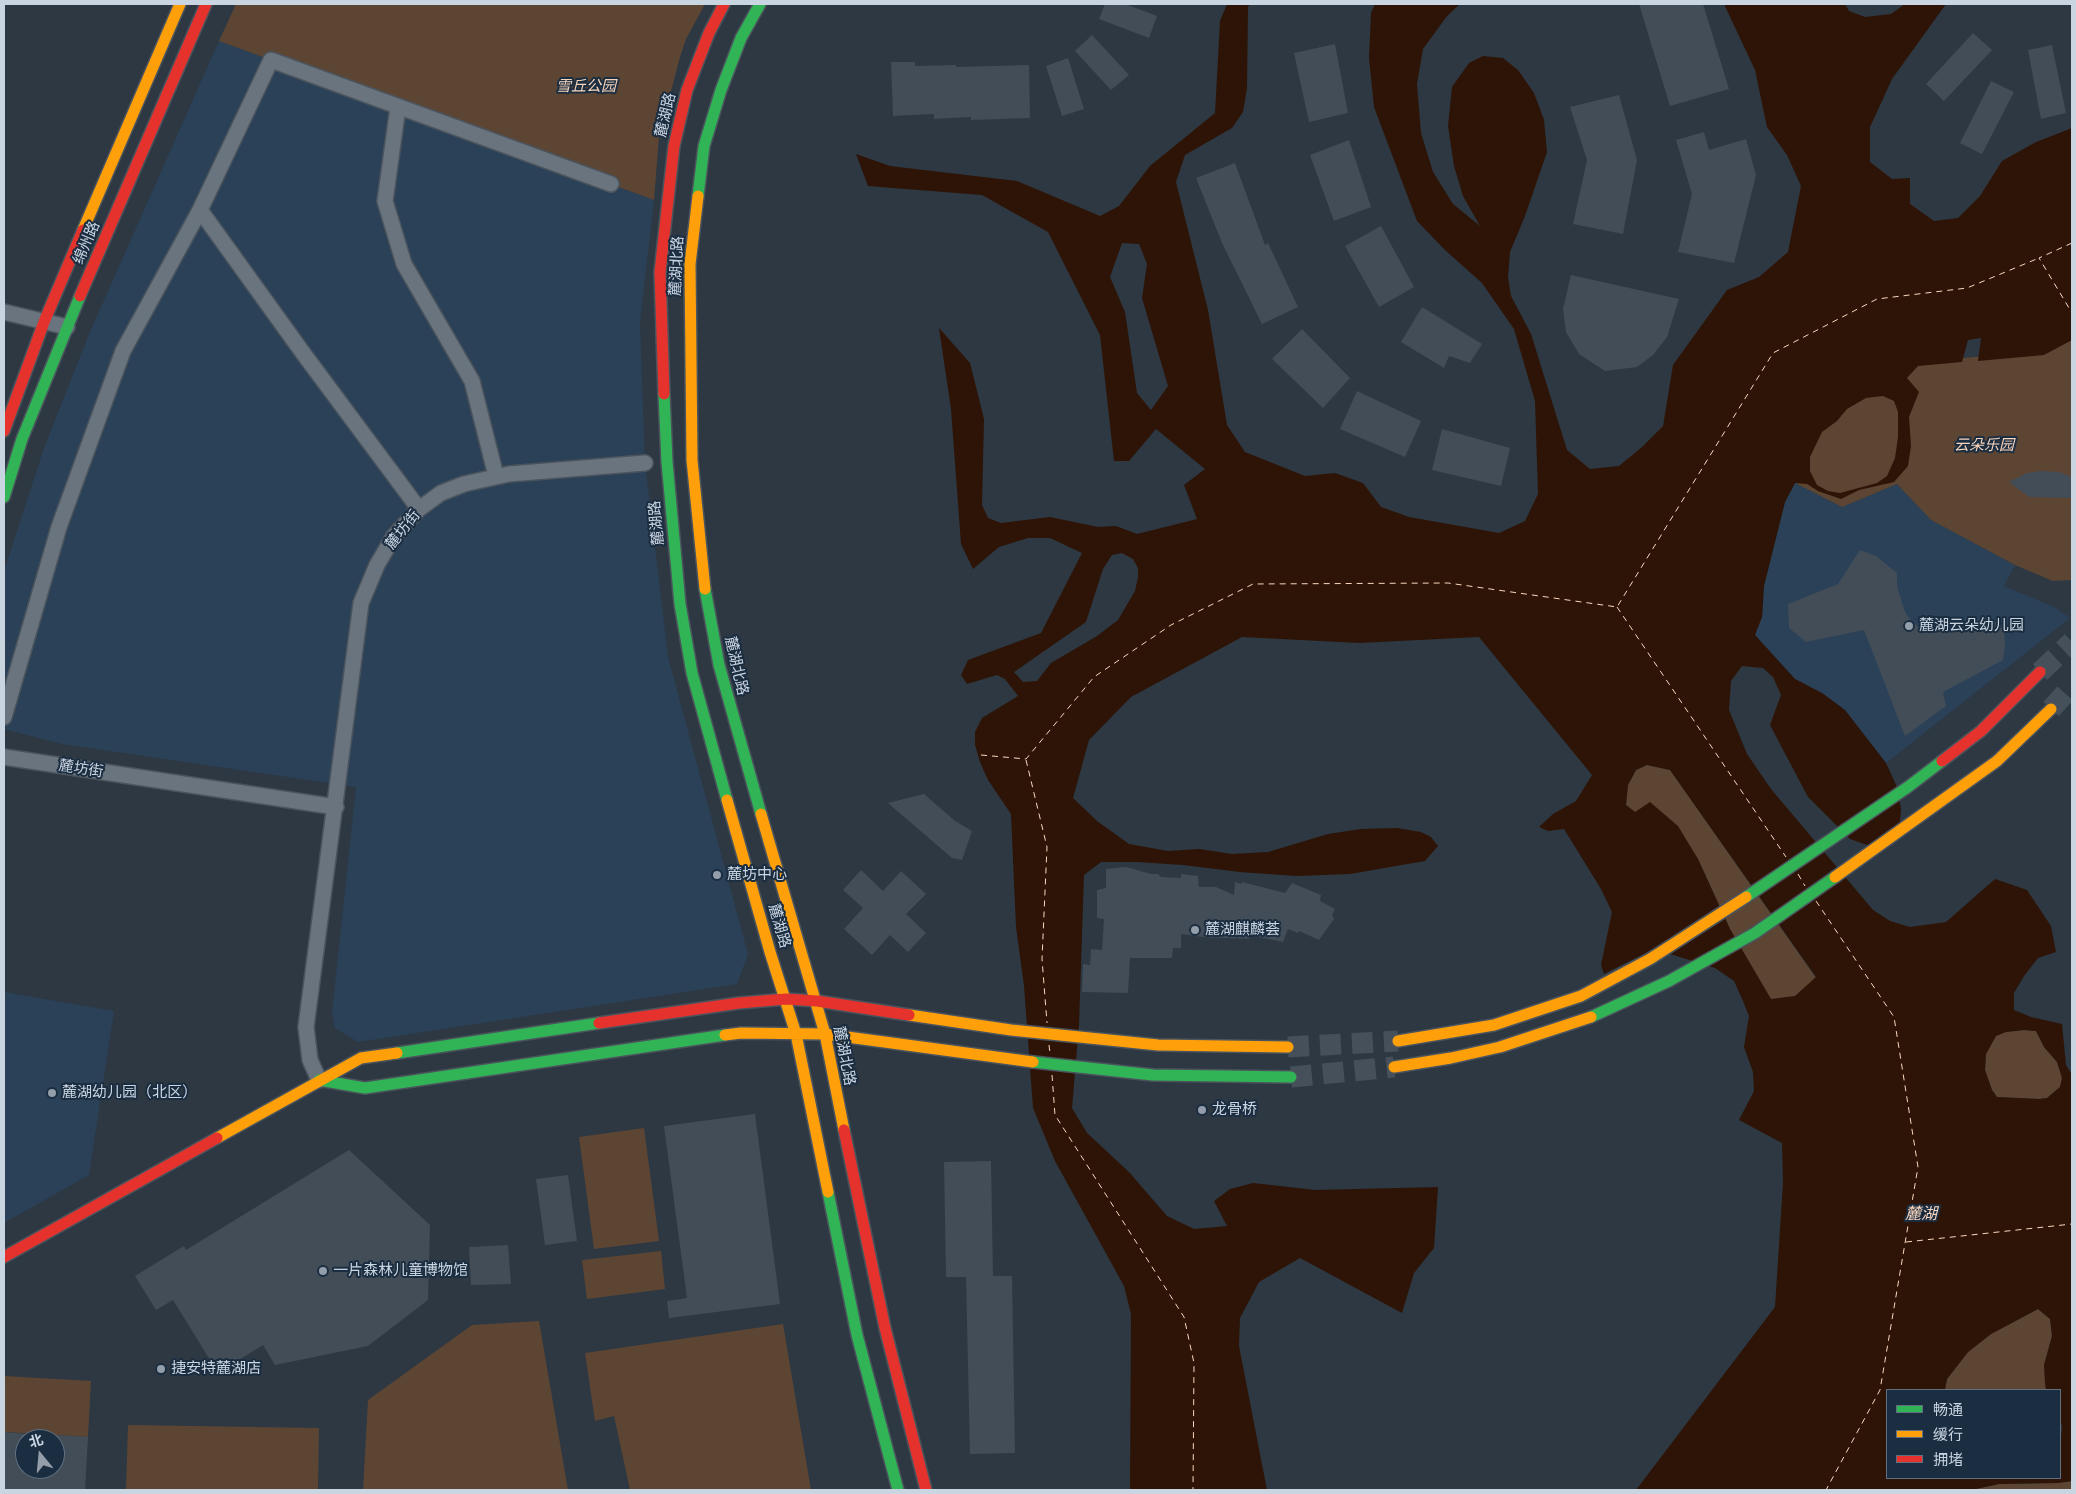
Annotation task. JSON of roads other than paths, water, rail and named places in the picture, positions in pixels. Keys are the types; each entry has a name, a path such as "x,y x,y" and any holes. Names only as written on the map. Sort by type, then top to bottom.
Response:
{"street":[{"name":"绵州路","path":"4,431 44,322 180,4"},
{"name":"绵州路","path":"4,497 22,439 67,327 206,4"},
{"name":"麓湖路","path":"724,4 709,33 687,90 674,146 660,272 680,439 682,487 680,604 692,673 765,933 796,1034 857,1335 898,1490"},
{"name":"麓湖北路","path":"760,4 741,38 721,90 704,146 690,264 680,439 682,487 719,665 749,774 817,1001 885,1328 926,1490"},
{"path":"4,717 59,527 124,351 200,210 271,60 611,184"},
{"path":"398,107 385,201 404,264 472,381 496,476"},
{"path":"200,210 308,361 419,509"},
{"path":"4,312 67,327"},
{"name":"麓坊街","path":"319,1080 310,1060 306,1027 361,603 377,565 394,536 419,509 441,493 464,484 496,476 645,463"},
{"path":"1398,1041 1494,1025 1581,996 1650,959 1737,903 1908,787 1981,731 2040,672"},
{"path":"1394,1067 1475,1053 1581,1022 1670,980 1755,933 1997,761 2051,709"},
{"name":"麓坊街","path":"4,757 336,807"},
{"path":"4,1257 361,1058 739,1003 786,999 817,1001 1011,1030 1093,1039 1158,1045 1288,1047"},
{"path":"1472,1030 1475,1053"},
{"path":"319,1080 365,1088 741,1033 825,1034 1007,1059 1153,1076 1291,1077"}],"water":[{"name":"麓湖","path":"1227,4 1250,4 1248,7 1247,88 1243,112 1232,128 1185,155 1176,182 1208,310 1227,425 1245,452 1305,476 1335,473 1363,483 1381,507 1409,517 1499,533 1525,521 1538,494 1535,401 1514,329 1482,283 1445,250 1417,221 1374,107 1369,58 1371,13 1375,4 1460,4 1447,16 1423,49 1417,84 1421,133 1433,172 1453,204 1480,226 1463,196 1454,166 1448,126 1452,87 1469,63 1483,56 1503,58 1518,70 1534,93 1544,120 1547,152 1525,216 1510,252 1508,277 1511,296 1531,334 1567,450 1590,469 1619,466 1663,426 1673,365 1727,290 1759,277 1788,252 1801,186 1787,155 1767,127 1755,70 1724,4 1845,4 1849,11 1865,17 1891,14 1905,4 1946,4 1892,79 1870,127 1870,162 1892,179 1910,178 1910,204 1934,221 1958,218 1980,196 2002,161 2036,142 2072,128 2072,340 2044,355 1978,361 1981,338 1968,340 1962,362 1918,366 1907,378 1919,392 1909,417 1911,446 1908,466 1894,482 1859,490 1841,499 1818,491 1807,484 1795,483 1785,502 1764,586 1762,617 1755,635 1795,679 1822,693 1845,710 1886,763 1897,787 1901,809 1899,833 1870,846 1850,839 1808,797 1770,725 1781,695 1773,677 1763,668 1742,666 1731,681 1729,710 1747,754 1771,789 1873,910 1890,921 1910,927 1946,922 1995,879 2027,890 2051,926 2056,952 2038,958 2024,976 2014,993 2014,1010 2031,1017 2062,1024 2066,1065 2072,1075 2072,1481 1999,1484 1971,1490 1636,1490 1775,1307 1783,1183 1782,1143 1739,1120 1754,1091 1753,1072 1744,1047 1749,1016 1734,981 1715,968 1654,949 1604,974 1601,965 1612,912 1601,889 1564,829 1548,831 1539,827 1553,814 1576,801 1592,775 1479,637 1359,643 1242,637 1131,697 1089,740 1073,798 1097,821 1129,844 1168,851 1199,849 1232,854 1268,852 1328,834 1361,829 1397,828 1421,832 1431,837 1438,846 1425,861 1350,874 1296,876 1183,865 1101,862 1084,875 1079,1025 1072,1108 1087,1133 1129,1172 1167,1216 1194,1229 1227,1226 1214,1201 1230,1189 1253,1183 1316,1190 1438,1187 1434,1248 1414,1273 1402,1313 1300,1258 1259,1282 1240,1318 1239,1346 1267,1490 1130,1490 1131,1314 1124,1286 1055,1161 1033,1108 1024,986 1016,927 1011,814 988,780 975,745 975,732 982,718 1018,696 1005,679 997,675 967,684 961,675 968,660 1041,633 1082,553 1050,538 1028,538 999,547 973,569 961,544 951,409 939,328 970,363 984,419 982,505 988,518 1001,523 1050,517 1098,527 1116,526 1137,534 1197,519 1184,485 1205,469 1156,429 1129,461 1114,461 1100,335 1048,232 982,195 868,186 856,154 890,166 1017,181 1100,216 1119,206 1150,166 1215,113 1220,21","holes":["1122,243 1139,244 1147,264 1142,298 1168,386 1151,410 1137,393 1125,312 1110,277","1883,396 1894,401 1898,412 1898,437 1895,458 1887,476 1877,483 1840,493 1828,491 1817,485 1810,471 1810,457 1822,432 1837,421 1847,409 1866,398","1122,553 1133,559 1138,568 1135,591 1118,620 1097,636 1051,663 1037,681 1023,682 1014,672 1086,622 1103,569 1112,555","1647,765 1670,770 1816,977 1795,996 1771,999 1730,929 1698,859 1678,826 1650,802 1635,812 1626,805 1628,785 1636,770","2036,1031 2044,1047 2057,1062 2062,1078 2060,1087 2047,1098 1997,1097 1992,1090 1985,1070 1986,1054 1996,1036 2006,1032"]}],"tunnel":[{"path":"2040,672 2072,642"},
{"path":"2051,709 2072,686"},
{"path":"1288,1047 1398,1041"},
{"path":"1291,1077 1394,1067"}],"place":[{"name":"麓湖云朵幼儿园","path":"1909,626"},
{"name":"麓坊中心","path":"717,875"},
{"name":"麓湖麒麟荟","path":"1195,930"},
{"name":"麓湖幼儿园（北区）","path":"52,1093"},
{"name":"龙骨桥","path":"1202,1110"},
{"name":"一片森林儿童博物馆","path":"323,1271"},
{"name":"捷安特麓湖店","path":"161,1369"}],"park label":[{"name":"雪丘公园","path":"586,87"},
{"name":"云朵乐园","path":"1984,446"}]}
